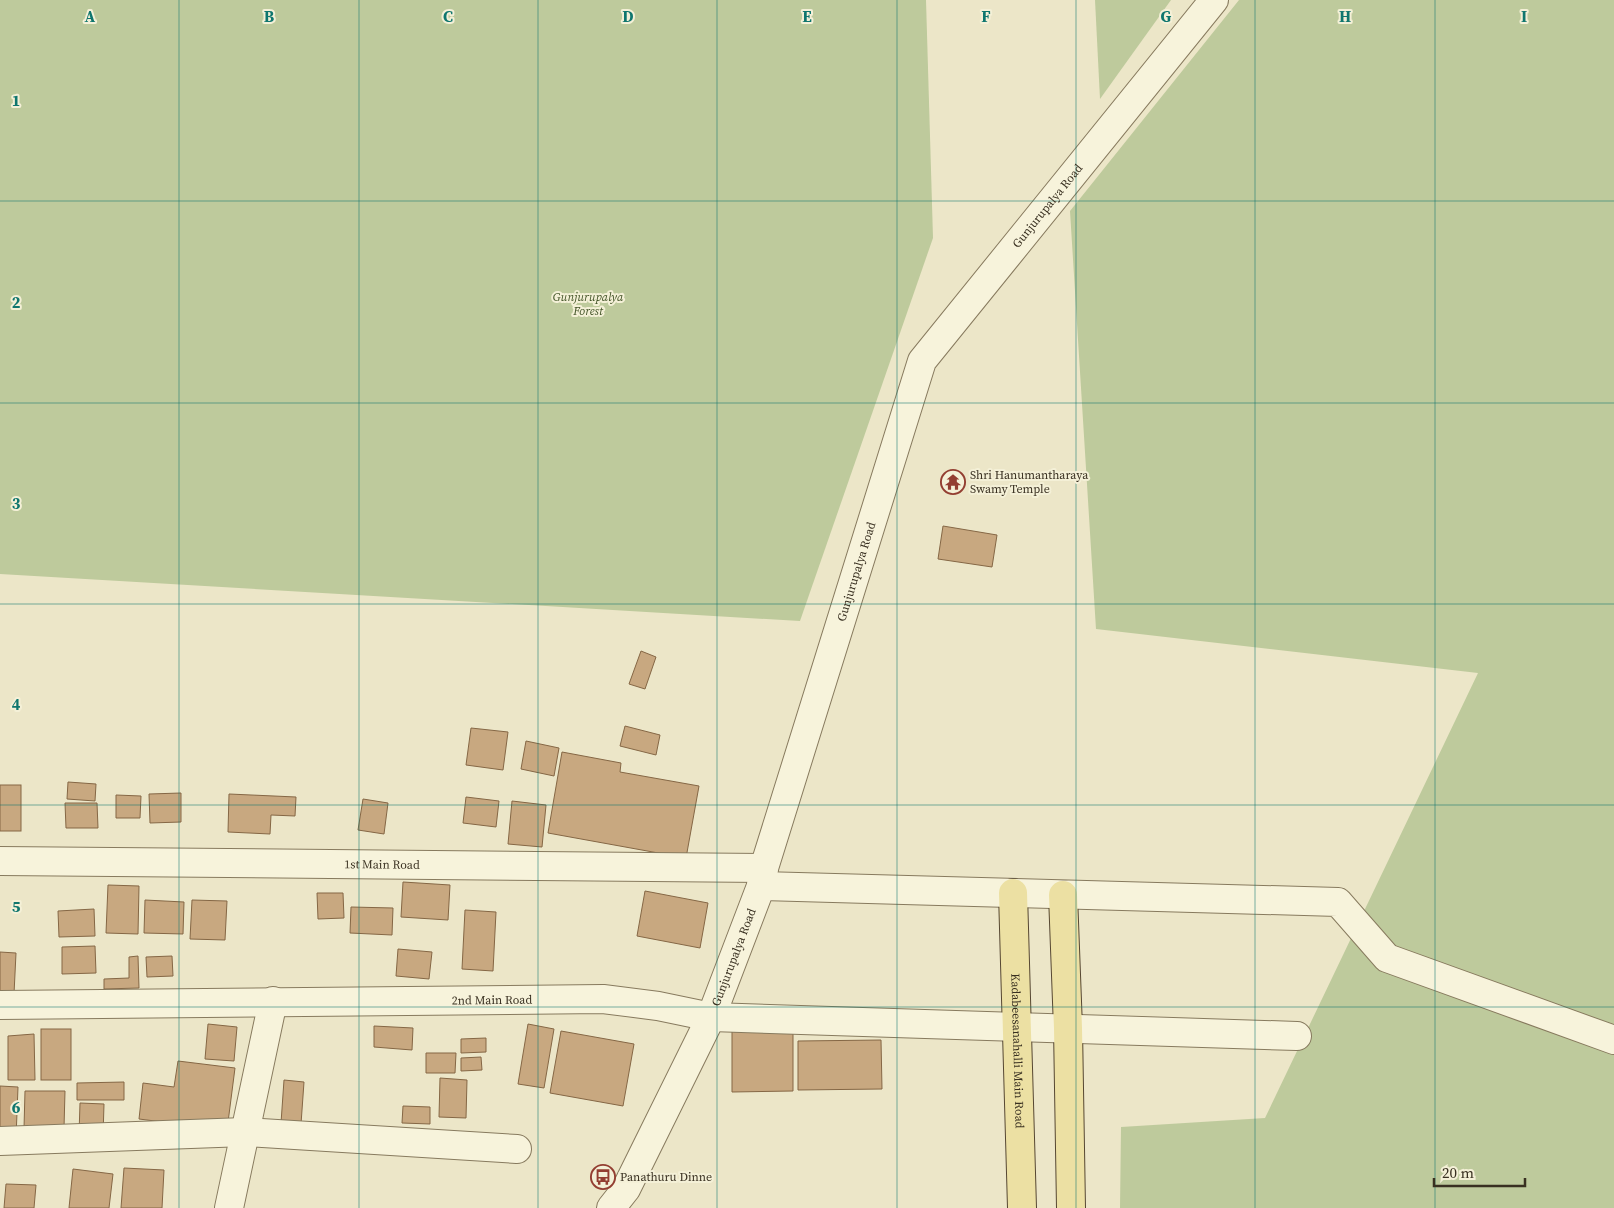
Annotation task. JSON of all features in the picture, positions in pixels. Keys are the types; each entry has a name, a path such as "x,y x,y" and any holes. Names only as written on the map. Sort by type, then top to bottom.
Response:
{"main road":[{"name":"Kadabeesanahalli Main Road","path":"1014,893 1022,1208"},
{"path":"1063,895 1068,1028 1071,1208"}],"street":[{"name":"Gunjurupalya Road","path":"611,1208 626,1188 711,1017 763,877 922,361 1214,0"},
{"name":"1st Main Road","path":"0,860 763,877 1014,893 1338,902 1387,958 1614,1040"},
{"name":"2nd Main Road","path":"0,1004 603,999 658,1006 711,1017 1297,1036"},
{"path":"229,1208 273,1001"},
{"path":"0,1141 245,1132 517,1148"}],"green space":[{"name":"Gunjurupalya Forest","path":"0,0 926,0 933,238 800,621 0,574"},
{"path":"1095,0 1171,0 1100,99"},
{"path":"1239,0 1614,0 1614,1208 1120,1208 1121,1127 1265,1118 1478,673 1096,629 1070,211"}],"building":[{"path":"943,526 997,535 992,567 938,559"},
{"path":"641,651 656,657 645,689 629,684"},
{"path":"625,726 660,735 656,755 620,746"},
{"path":"471,728 508,732 503,770 466,765"},
{"path":"526,741 559,748 554,776 521,769"},
{"path":"562,752 621,763 620,772 699,786 686,858 548,833"},
{"path":"68,782 96,784 95,801 67,799"},
{"path":"0,785 21,785 21,831 0,831"},
{"path":"181,793 181,822 150,823 149,794"},
{"path":"229,794 296,797 295,816 271,815 270,834 228,832"},
{"path":"116,795 141,796 140,818 116,818"},
{"path":"466,797 499,801 496,827 463,823"},
{"path":"363,799 388,803 384,834 358,830"},
{"path":"512,801 546,805 542,847 508,844"},
{"path":"65,803 97,803 98,828 66,828"},
{"path":"403,882 450,885 448,920 401,917"},
{"path":"108,885 139,886 138,934 106,933"},
{"path":"645,891 708,903 700,948 637,936"},
{"path":"317,893 343,893 344,918 318,919"},
{"path":"145,900 184,902 183,934 144,933"},
{"path":"192,900 227,901 225,940 190,939"},
{"path":"351,907 393,908 392,935 350,933"},
{"path":"94,909 95,936 59,937 58,911"},
{"path":"465,910 496,912 493,971 462,969"},
{"path":"95,946 96,973 62,974 62,947"},
{"path":"398,949 432,952 429,979 396,976"},
{"path":"0,952 16,953 14,994 0,993"},
{"path":"138,956 139,988 104,989 104,979 129,978 129,957"},
{"path":"172,956 173,976 147,977 146,957"},
{"path":"208,1024 237,1027 234,1061 205,1059"},
{"path":"528,1024 554,1029 544,1088 518,1084"},
{"path":"374,1026 413,1028 412,1050 374,1047"},
{"path":"732,1027 793,1027 793,1091 732,1092"},
{"path":"41,1029 71,1029 71,1080 41,1080"},
{"path":"561,1031 634,1044 623,1106 550,1093"},
{"path":"34,1034 35,1080 8,1080 8,1036"},
{"path":"486,1038 486,1052 461,1053 461,1039"},
{"path":"881,1040 882,1089 798,1090 798,1041"},
{"path":"426,1053 456,1053 455,1073 426,1073"},
{"path":"481,1057 482,1070 461,1071 461,1058"},
{"path":"178,1061 235,1068 227,1130 139,1119 143,1083 174,1087"},
{"path":"440,1078 467,1080 466,1118 439,1117"},
{"path":"284,1080 304,1082 301,1124 281,1123"},
{"path":"124,1082 124,1100 77,1100 77,1083"},
{"path":"0,1086 18,1087 16,1138 0,1137"},
{"path":"25,1091 65,1091 64,1128 24,1128"},
{"path":"80,1103 104,1104 103,1136 79,1135"},
{"path":"403,1106 430,1107 430,1124 402,1123"},
{"path":"124,1168 164,1170 162,1208 121,1208"},
{"path":"73,1169 113,1174 109,1208 69,1208"},
{"path":"6,1184 36,1185 34,1208 4,1208"}],"place":[{"name":"Shri Hanumantharaya Swamy Temple","path":"953,482"},
{"name":"Panathuru Dinne","path":"603,1177"}]}
